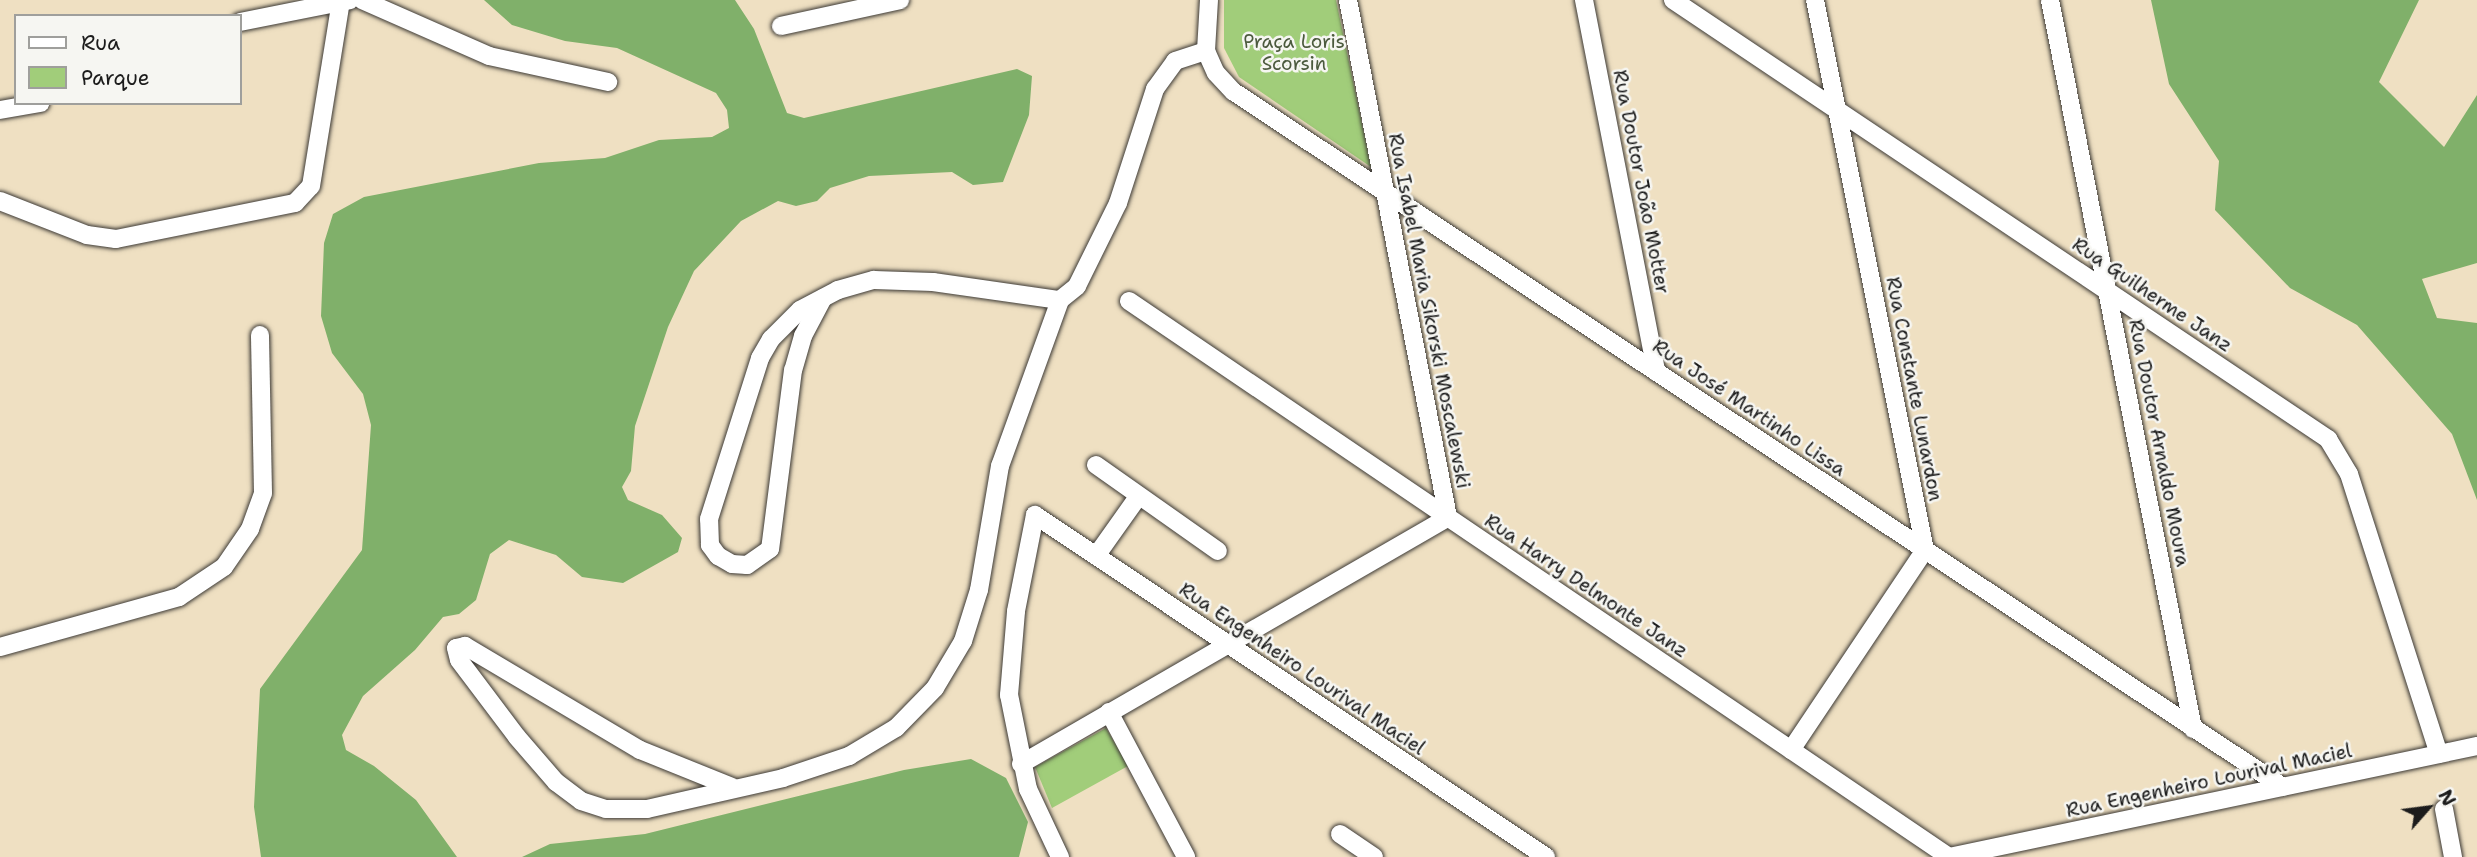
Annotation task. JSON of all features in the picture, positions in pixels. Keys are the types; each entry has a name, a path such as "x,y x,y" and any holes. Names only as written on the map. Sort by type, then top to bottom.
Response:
{"street":[{"path":"242,22 341,1 360,0 489,56 608,82"},
{"path":"781,26 900,0"},
{"path":"732,787 652,756 465,646 456,648 459,660 517,737 556,782 581,801 606,808 647,809 814,769 875,742 916,709 950,668 979,590 1000,466 1060,300 1077,286 1118,204 1163,73 1175,61 1206,51 1209,0"},
{"name":"Rua Isabel Maria Sikorski Moscalewski","path":"1021,764 1448,517 1348,0"},
{"name":"Rua Doutor João Motter","path":"1584,0 1656,372"},
{"name":"Rua Guilherme Janz","path":"1673,0 2319,431 2336,448 2349,474 2439,754"},
{"name":"Rua Constante Lunardon","path":"1815,0 1925,550"},
{"name":"Rua Doutor Arnaldo Moura","path":"2050,0 2193,729"},
{"path":"0,201 87,235 116,239 295,203 311,186 341,1"},
{"name":"Rua José Martinho Lissa","path":"1206,51 1224,84 1385,195 2283,787"},
{"path":"0,110 29,105"},
{"path":"823,298 803,336 793,370 770,549 747,565 732,564 718,556 707,531 752,379 771,338 800,310 823,298 855,284 901,279 1060,300"},
{"name":"Rua Harry Delmonte Janz","path":"1129,301 1949,857"},
{"path":"0,647 179,597 224,567 250,529 263,493 260,335"},
{"path":"1096,465 1138,497 1219,551"},
{"path":"1096,556 1138,497"},
{"name":"Rua Engenheiro Lourival Maciel","path":"1021,764 1009,695 1010,659 1035,515 1546,857"},
{"path":"1791,750 1925,550"},
{"path":"1109,712 1186,857"},
{"name":"Rua Engenheiro Lourival Maciel","path":"1949,857 2477,746"},
{"path":"1021,764 1060,857"},
{"path":"2444,809 2454,857"},
{"path":"1340,834 1374,857"}],"green space":[{"path":"484,0 735,0 754,29 787,113 804,118 1017,69 1032,76 1029,115 1003,182 973,185 952,172 869,176 830,188 817,201 796,206 778,201 741,221 694,271 668,327 635,426 631,471 622,487 628,500 662,515 682,538 678,552 623,583 582,577 556,555 509,540 490,554 476,600 459,614 443,617 415,650 363,696 342,735 346,750 374,766 416,800 457,857 261,857 254,807 260,689 362,550 371,425 363,394 332,353 321,316 324,243 333,214 364,197 539,163 605,158 659,140 712,137 729,128 727,110 716,93 617,48 565,41 512,25"},
{"name":"Praça Loris Scorsin","path":"1224,0 1336,0 1371,167 1239,77 1224,48"},
{"path":"2151,0 2419,0 2379,82 2444,147 2477,95 2477,263 2422,279 2437,318 2477,323 2477,500 2452,434 2357,325 2290,288 2215,210 2219,161 2169,84"},
{"path":"1106,728 1128,766 1052,808 1035,767"},
{"path":"971,759 1006,778 1028,822 1019,857 522,857 550,844 645,834 904,770"}]}
